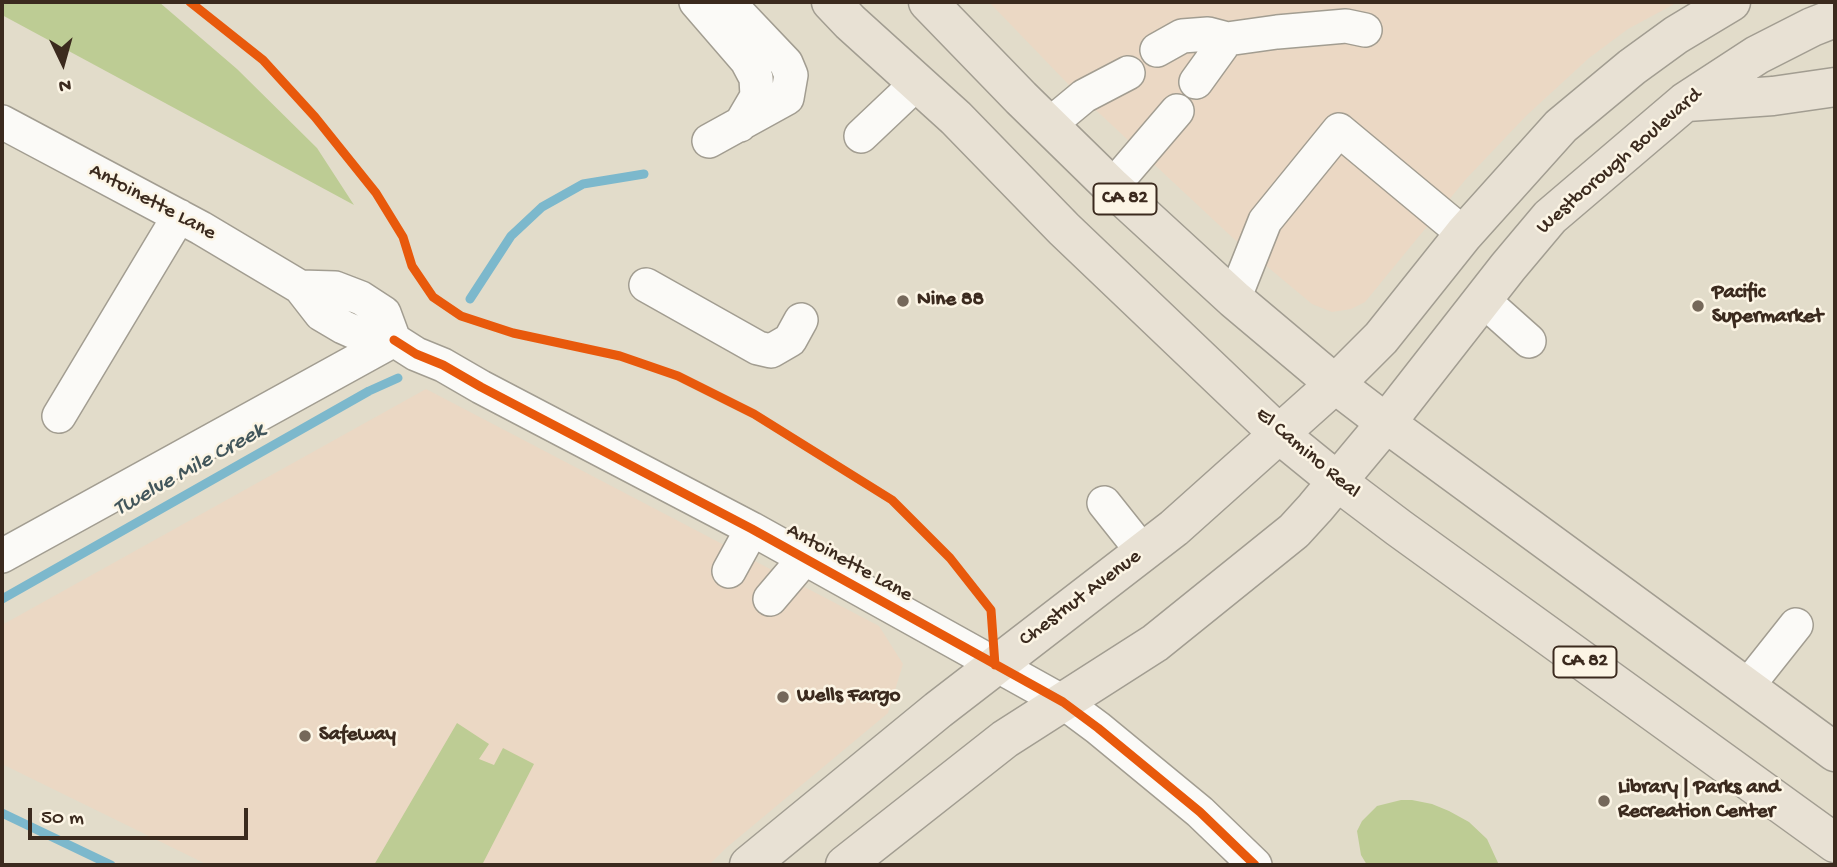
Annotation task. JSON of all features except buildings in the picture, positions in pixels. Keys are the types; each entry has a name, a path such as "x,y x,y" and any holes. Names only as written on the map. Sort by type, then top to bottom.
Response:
{"main road":[{"name":"El Camino Real","path":"831,2 956,118 1064,229 1279,434 1338,482 1835,843"},
{"name":"CA 82","path":"928,2 1112,187 1234,299 1335,384 1835,752"},
{"path":"1279,434 1381,338 1464,234 1562,126 1632,67 1676,35 1731,2"},
{"name":"Westborough Boulevard","path":"1338,482 1550,217 1685,102 1757,55 1835,18"},
{"path":"1685,102 1773,96 1835,87"},
{"name":"Chestnut Avenue","path":"749,865 995,665 1174,528 1279,434"},
{"path":"845,865 1005,739 1155,643 1294,531 1338,482"}],"street":[{"path":"696,2 747,61 756,78 757,96 740,124"},
{"path":"709,141 787,98 791,75 786,62 728,2"},
{"path":"1157,50 1182,36 1208,34 1227,39 1346,26 1365,30"},
{"path":"1196,82 1227,39"},
{"path":"1049,125 1084,96 1128,73"},
{"path":"861,135 916,83"},
{"path":"1112,187 1177,111"},
{"path":"1234,299 1265,221 1339,130 1464,234"},
{"name":"Antoinette Lane","path":"5,133 179,216 300,287 335,288 361,298 384,313 394,340 416,354 443,365 752,529 1063,702 1200,812 1255,865"},
{"path":"59,416 179,216"},
{"path":"646,285 758,348 771,351 790,340 801,320"},
{"path":"1483,299 1529,341"},
{"path":"2,556 394,340"},
{"path":"1104,503 1143,552"},
{"path":"729,571 752,529"},
{"path":"770,599 804,559"},
{"path":"1746,688 1796,625"}],"shaded area":[{"path":"989,2 1678,2 1628,29 1589,58 1526,116 1466,179 1365,302 1351,309 1332,312 1312,304 1233,238 1069,85"},
{"path":"426,389 879,626 903,664 888,713 709,865 208,865 2,764 2,625"}],"green space":[{"path":"2,2 159,2 237,69 317,148 354,205 2,15"},
{"path":"457,723 489,744 479,759 494,765 503,748 534,764 482,865 374,865"},
{"path":"1401,800 1432,804 1469,822 1487,839 1499,865 1367,865 1361,855 1357,831 1362,821 1377,806"}],"waterway":[{"name":"Twelve Mile Creek","path":"470,299 511,236 542,207 583,184 644,174"},
{"name":"Twelve Mile Creek","path":"2,599 369,391 398,378"},
{"path":"2,813 111,865"}],"cycle path":[{"path":"190,2 263,60 315,117 376,193 403,237 412,266 433,297 461,316 513,333 620,356 678,376 754,414 892,500 950,558 991,610 995,665"},
{"path":"394,340 416,354 443,365 752,529 1063,702 1200,812 1255,865"}],"place":[{"name":"Nine 88","path":"903,301"},
{"name":"Pacific Supermarket","path":"1698,306"},
{"name":"Wells Fargo","path":"783,697"},
{"name":"Safeway","path":"305,736"},
{"name":"Library | Parks and Recreation Center","path":"1604,801"}]}
